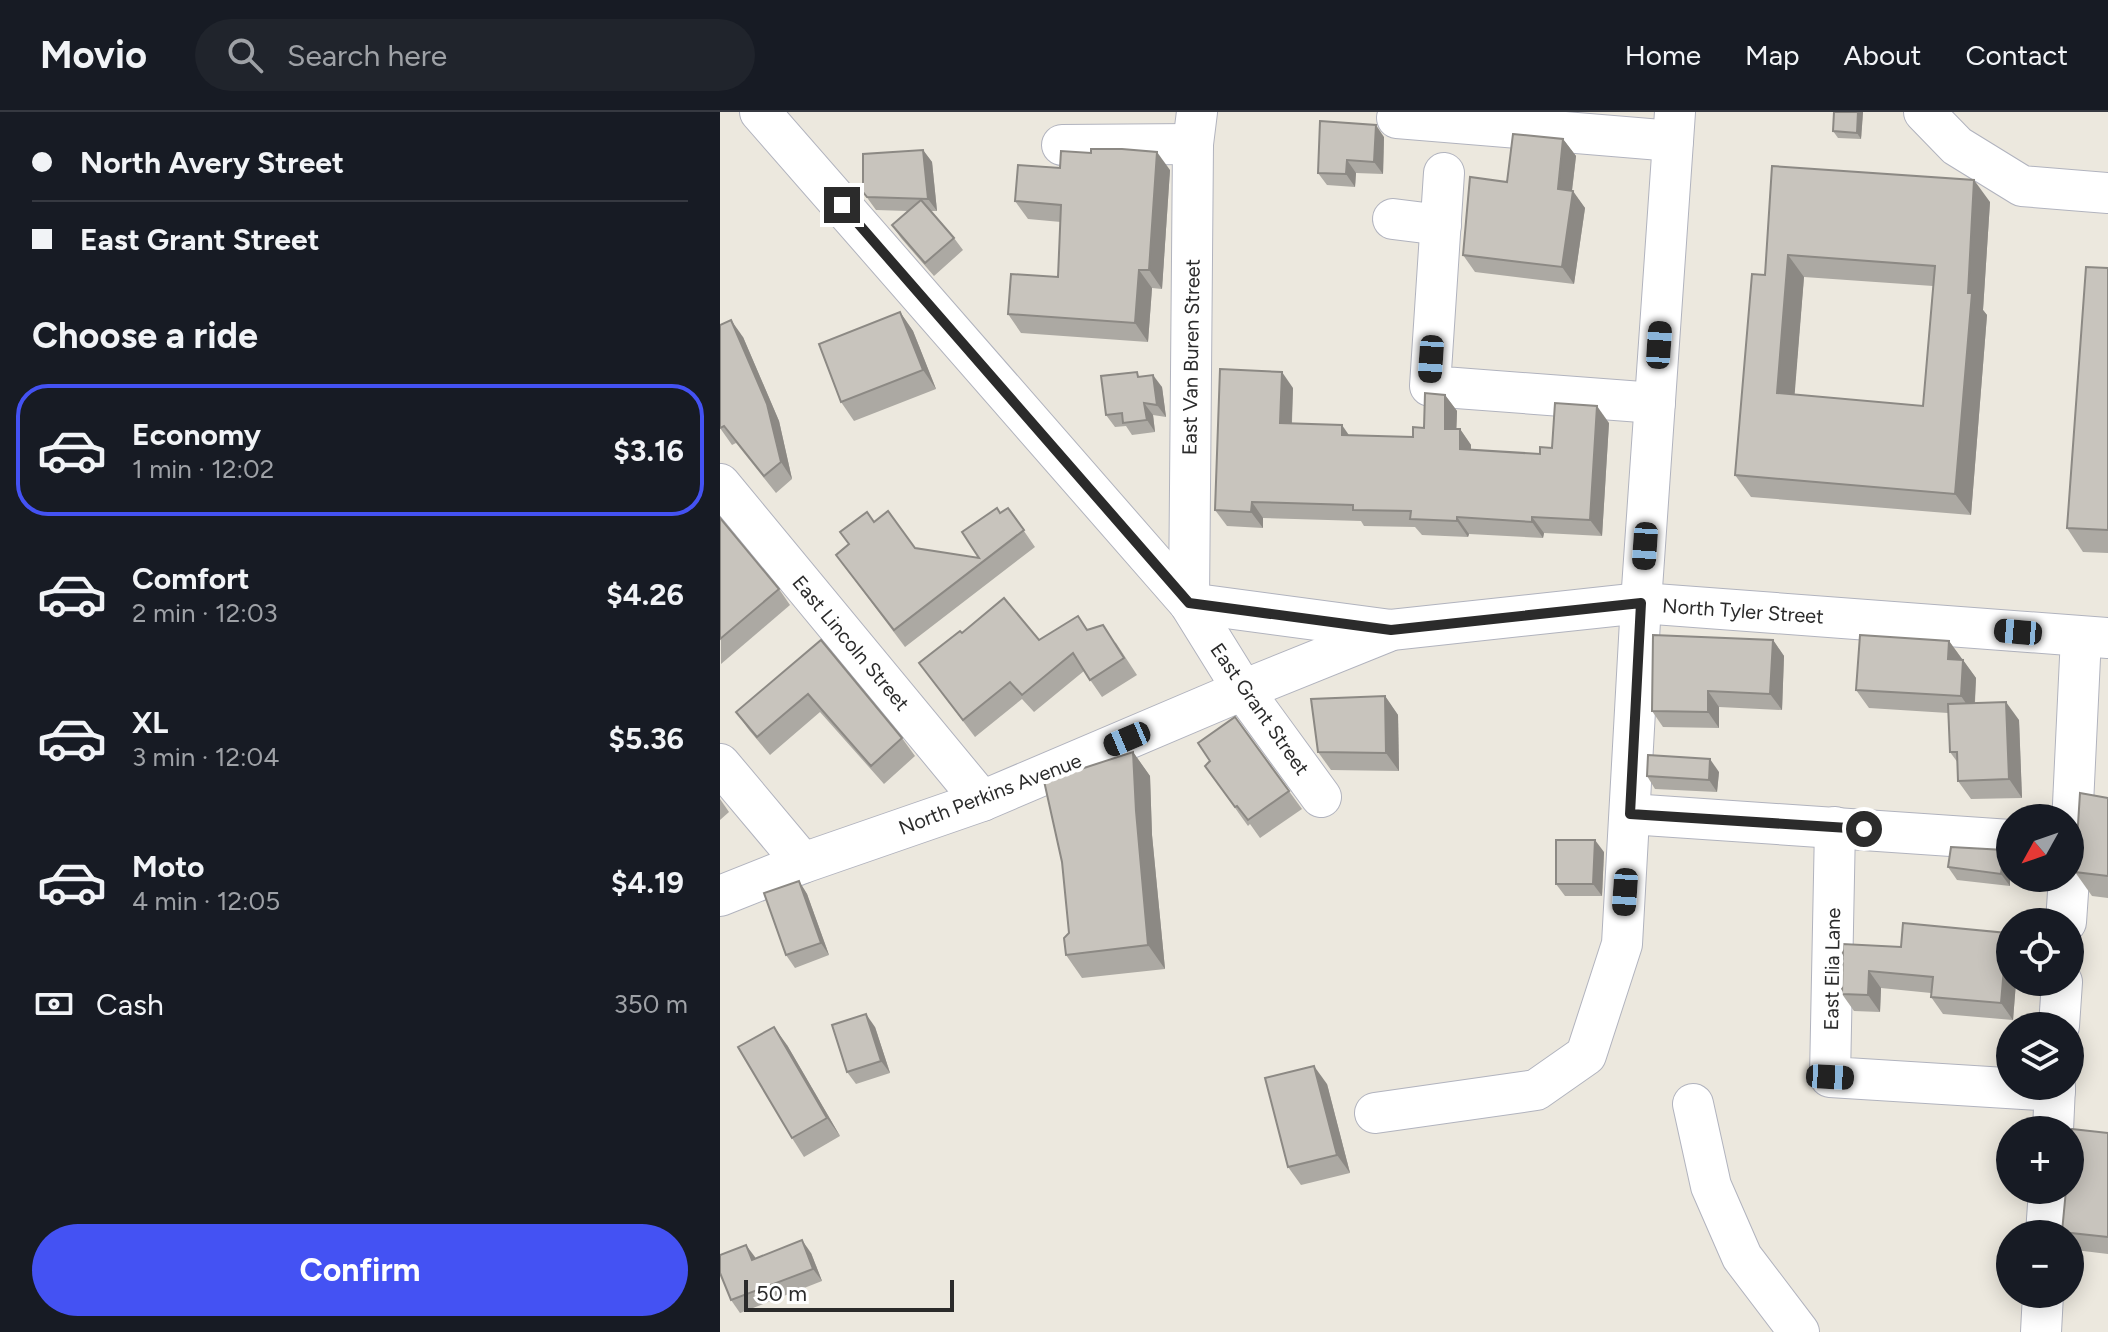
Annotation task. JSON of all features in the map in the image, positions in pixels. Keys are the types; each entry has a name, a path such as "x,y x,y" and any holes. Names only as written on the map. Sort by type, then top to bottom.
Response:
{"street":[{"name":"East Grant Street","path":"760,112 1189,603 1243,690 1321,797"},
{"path":"1924,112 1957,146 2022,186 2108,193"},
{"path":"1375,1113 1536,1090 1586,1055 1622,944 1641,603 1674,126 1397,118"},
{"name":"East Van Buren Street","path":"1189,603 1195,128"},
{"path":"1062,145 1195,128"},
{"path":"1444,173 1430,386 1655,403"},
{"path":"1393,219 1441,225"},
{"name":"East Lincoln Street","path":"720,484 982,801"},
{"name":"North Tyler Street","path":"1189,603 1391,630 1641,603 2095,638"},
{"name":"North Perkins Avenue","path":"720,896 803,863 982,801 1391,630"},
{"path":"2076,804 2095,638"},
{"path":"720,764 803,863"},
{"path":"1630,814 1996,839"},
{"name":"East Elia Lane","path":"1835,827 1830,1077 2054,1102"},
{"path":"1693,1104 1711,1186 1742,1257 1799,1332"},
{"path":"2041,1332 2042,1308"}],"building":[{"path":"1834,112 1858,112 1857,133 1833,131"},
{"path":"1320,121 1376,125 1374,162 1347,160 1346,174 1318,173"},
{"path":"1513,134 1563,139 1558,189 1573,191 1562,267 1463,255 1470,177 1507,182"},
{"path":"1091,149 1157,152 1149,270 1139,270 1135,323 1008,314 1011,274 1058,277 1061,205 1015,201 1018,165 1060,168 1061,151 1091,153"},
{"path":"923,150 928,199 867,197 863,192 863,154"},
{"path":"1772,166 1974,180 1968,293 1972,293 1955,494 1735,475 1752,274 1765,275","holes":["1788,255 1935,266 1923,406 1777,393"]},
{"path":"921,200 954,238 925,263 892,225"},
{"path":"2086,267 2108,268 2108,530 2067,528"},
{"path":"900,312 923,370 841,402 819,344"},
{"path":"731,320 767,404 781,462 764,476 724,426 720,428 720,325"},
{"path":"1220,369 1282,372 1280,423 1342,425 1342,435 1413,437 1413,427 1424,428 1425,393 1445,395 1445,429 1460,429 1460,449 1540,454 1540,447 1552,448 1555,403 1597,406 1590,520 1532,517 1532,522 1457,517 1457,521 1410,519 1411,511 1353,510 1353,505 1252,502 1251,512 1215,510"},
{"path":"1137,372 1138,377 1153,375 1157,405 1144,403 1147,420 1123,423 1122,413 1106,415 1101,376"},
{"path":"997,508 1000,513 1008,508 1024,530 894,630 836,555 849,544 840,532 867,512 874,522 888,511 915,548 979,558 962,532"},
{"path":"720,518 779,589 720,639"},
{"path":"1004,598 1039,640 1078,616 1087,630 1103,625 1124,658 1090,680 1073,653 1022,695 1010,682 963,720 919,663"},
{"path":"1653,635 1773,640 1770,694 1708,691 1708,712 1652,711"},
{"path":"1860,635 1949,641 1948,659 1963,660 1961,696 1856,690"},
{"path":"821,640 902,738 871,766 808,694 757,737 736,712"},
{"path":"1385,696 1386,753 1318,752 1311,699"},
{"path":"2006,702 2009,779 1958,781 1957,752 1950,752 1948,704"},
{"path":"1235,717 1289,791 1248,820 1205,766 1210,761 1198,743"},
{"path":"1133,752 1148,945 1066,955 1064,938 1069,933 1062,862 1044,781"},
{"path":"1648,755 1710,759 1709,780 1647,776"},
{"path":"2080,793 2108,798 2108,876 2084,873 2084,804 2079,804"},
{"path":"1556,840 1595,840 1593,884 1556,884"},
{"path":"1951,847 1996,850 1996,873 1948,867"},
{"path":"799,881 821,943 786,955 764,893"},
{"path":"1903,923 1996,932 1996,996 2002,996 2001,1003 1931,997 1933,977 1869,971 1868,995 1842,994 1843,944 1901,947"},
{"path":"866,1014 881,1061 847,1072 832,1025"},
{"path":"774,1027 827,1118 792,1138 738,1047"},
{"path":"1314,1066 1337,1155 1288,1167 1265,1078"},
{"path":"2084,1130 2108,1133 2108,1237 2084,1234 2084,1220 2063,1220 2065,1204 2084,1204"},
{"path":"802,1240 813,1269 731,1300 720,1273 720,1255 746,1245 752,1260"}],"route":[{"path":"842,205 1189,603 1391,630 1641,603 1630,814 1864,829"}]}
